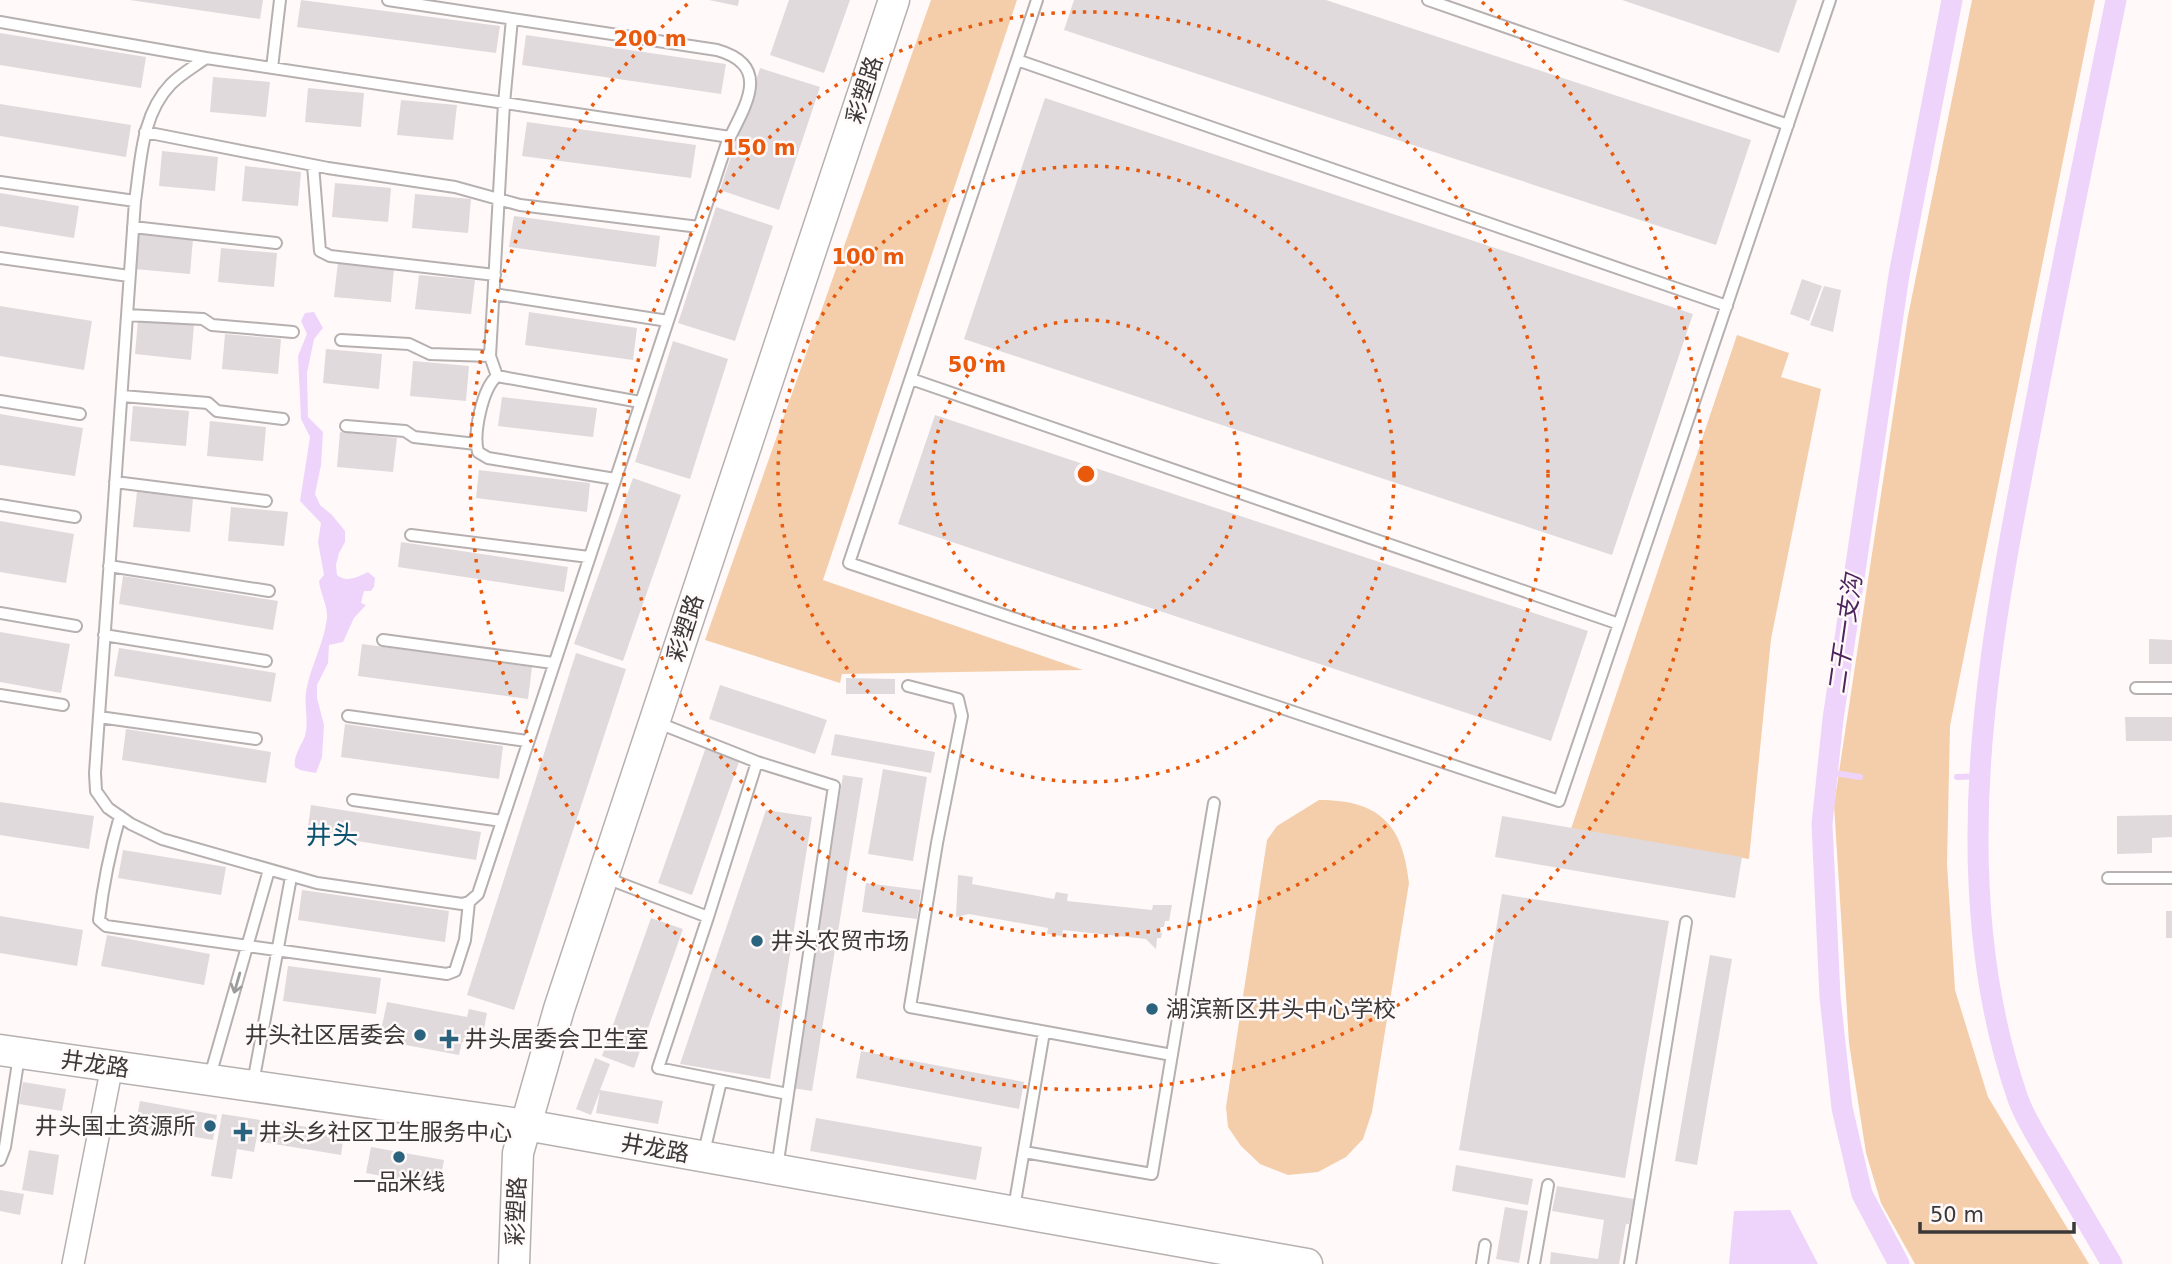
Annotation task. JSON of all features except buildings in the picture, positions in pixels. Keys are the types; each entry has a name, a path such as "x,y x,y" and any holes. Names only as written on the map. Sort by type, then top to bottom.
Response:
{"street":[{"name":"彩塑路","path":"514,1264 518,1153 559,1009 894,0"},
{"name":"井龙路","path":"10,1052 526,1125 1307,1264"},
{"path":"73,1264 112,1066"}],"lane":[{"path":"272,68 280,0"},
{"path":"206,58 172,83 153,110 145,132 135,201 129,276 96,791 108,808 120,817 162,839 292,877 462,904 469,902 478,894 699,227 730,137 742,114 751,78 746,64 735,55 717,50 388,0"},
{"path":"1037,0 849,563 1559,802 1830,0"},
{"path":"1428,0 1788,125"},
{"path":"497,376 491,356 504,103 512,19"},
{"path":"0,22 206,58 730,137"},
{"path":"1017,60 1727,306"},
{"path":"145,132 313,165 456,187 520,205 699,227"},
{"path":"313,165 320,251 330,256 495,275"},
{"path":"0,182 135,201"},
{"path":"134,227 276,243"},
{"path":"0,258 129,276"},
{"path":"494,293 668,321"},
{"path":"127,315 203,319 212,325 293,332"},
{"path":"341,340 409,344 430,354 491,356"},
{"path":"497,376 640,402"},
{"path":"497,376 489,383 475,439 478,453 488,458 615,479"},
{"path":"911,379 1619,624"},
{"path":"122,396 208,402 217,411 283,419"},
{"path":"0,401 80,414"},
{"path":"346,426 405,431 414,438 476,444"},
{"path":"115,482 266,501"},
{"path":"0,505 75,517"},
{"path":"411,535 589,557"},
{"path":"109,566 269,591"},
{"path":"0,612 76,626"},
{"path":"104,635 266,661"},
{"path":"383,640 553,663"},
{"path":"908,686 958,699 962,716 937,843 910,1007 1172,1055"},
{"path":"2136,688 2172,688"},
{"path":"0,695 64,705"},
{"path":"348,716 527,741"},
{"path":"99,717 256,738"},
{"path":"654,722 758,762 834,786 777,1169"},
{"path":"758,762 658,1068 788,1094"},
{"path":"353,800 502,821"},
{"path":"1024,1152 1152,1174 1214,803"},
{"path":"120,817 110,850 99,920 106,926 447,974 456,971 465,940 469,902"},
{"path":"209,1080 269,870"},
{"path":"252,1086 292,877"},
{"path":"603,877 708,917"},
{"path":"2108,878 2172,878"},
{"path":"1630,1264 1686,922"},
{"path":"1014,1211 1044,1032"},
{"path":"0,1160 5,1147 10,1052"},
{"path":"703,1156 721,1081"},
{"path":"1534,1264 1548,1185"},
{"path":"1482,1264 1485,1245"}],"shaded area":[{"path":"931,0 1017,0 823,580 1083,670 842,674 840,683 705,640"},
{"path":"1972,0 2095,0 1950,726 1947,864 1955,990 1988,1097 2089,1264 1915,1264 1881,1203 1866,1153 1849,1043 1834,805 1908,316"},
{"path":"314,312 323,328 314,339 307,373 308,417 323,432 321,465 315,494 320,505 345,531 345,542 336,565 337,575 348,579 368,572 375,578 371,591 364,591 361,603 366,605 354,618 343,642 329,645 328,663 317,685 317,698 324,725 322,757 316,773 295,767 296,755 306,730 308,683 327,618 319,581 324,575 318,542 321,523 300,501 310,437 301,419 298,356 307,334 301,321 305,313"},
{"path":"1737,335 1789,353 1781,377 1821,389 1771,639 1749,859 1571,829"},
{"path":"1319,800 1358,805 1384,819 1401,845 1409,883 1372,1112 1363,1139 1346,1157 1318,1172 1288,1175 1260,1164 1241,1146 1228,1127 1226,1107 1267,840 1277,826"},
{"path":"1790,1210 1818,1264 1729,1264 1734,1211"}],"waterway":[{"name":"二干一支沟","path":"1899,1264 1862,1194 1842,1108 1830,997 1822,824 1833,719 1899,275 1952,0"},
{"path":"2112,1264 2018,1099 1995,1015 1982,929 1978,843 1981,756 2003,582 2116,0"},
{"path":"1828,772 1860,777"},
{"path":"1957,777 1981,776"}],"place":[{"name":"井头农贸市场","path":"757,941"},
{"name":"湖滨新区井头中心学校","path":"1152,1009"},
{"name":"井头社区居委会","path":"420,1035"},
{"name":"井头居委会卫生室","path":"449,1039"},
{"name":"井头国土资源所","path":"210,1126"},
{"name":"井头乡社区卫生服务中心","path":"243,1132"},
{"name":"一品米线","path":"399,1157"}],"district":[{"name":"井头","path":"332,835"}]}
